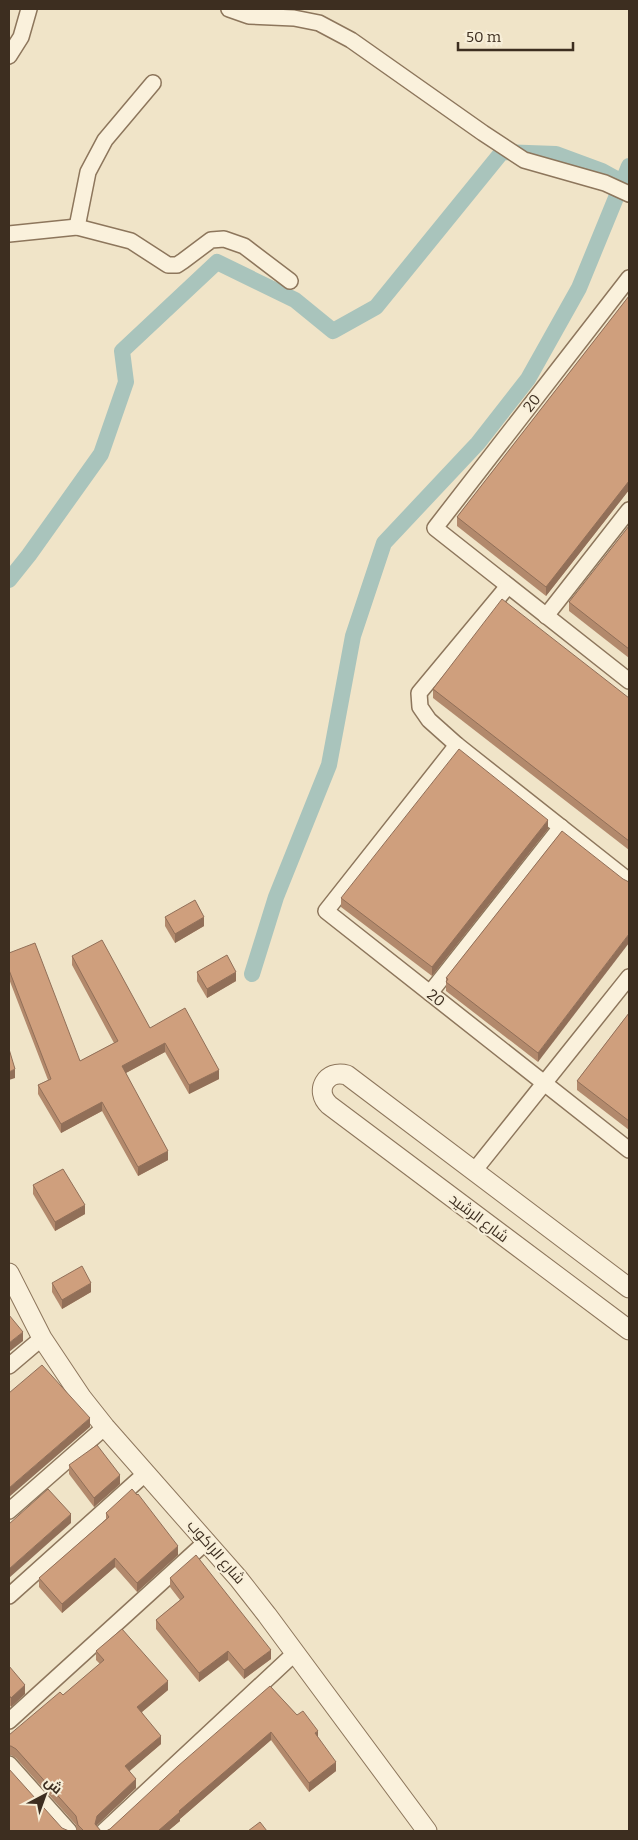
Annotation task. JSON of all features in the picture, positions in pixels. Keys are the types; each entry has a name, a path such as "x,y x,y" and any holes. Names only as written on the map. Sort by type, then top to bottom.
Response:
{"street":[{"path":"9,56 21,37 29,9"},
{"path":"229,9 249,16 294,18 319,23 351,40 524,160 605,183 629,194"},
{"path":"77,227 88,172 105,140 153,83"},
{"path":"9,234 77,227 131,241 168,265 176,265 212,240 224,239 244,246 290,281"},
{"name":"20","path":"508,586 434,528 629,278"},
{"path":"546,616 629,510"},
{"path":"629,681 508,586 419,693 420,707 429,720 457,745 629,880"},
{"name":"20","path":"457,745 326,911 629,1150"},
{"path":"430,993 561,827"},
{"path":"629,977 546,1084 474,1171 629,1288"},
{"name":"شارع الرشيد","path":"474,1171 347,1075 336,1073 324,1082 322,1092 325,1102 629,1330"},
{"name":"شارع الراكوب","path":"9,1272 42,1338 66,1376 105,1427 207,1541 267,1615 427,1831"},
{"path":"9,1366 42,1338"},
{"path":"9,1511 105,1427"},
{"path":"9,1596 146,1473"},
{"path":"9,1721 207,1541"},
{"path":"104,1831 295,1653"},
{"path":"9,1764 69,1831"}],"building":[{"path":"629,296 629,481 546,587 457,517"},
{"path":"629,526 629,649 569,602"},
{"path":"502,599 629,698 629,841 433,689"},
{"path":"459,749 548,820 432,967 341,898"},
{"path":"562,831 629,882 629,934 538,1053 446,982 448,979 446,978"},
{"path":"195,900 204,917 175,934 165,917"},
{"path":"102,940 150,1028 185,1008 219,1070 189,1085 165,1043 122,1066 168,1151 138,1167 102,1102 61,1124 38,1085 51,1079 9,970 9,953 35,943 80,1061 118,1041 72,956"},
{"path":"227,955 236,972 207,989 197,972"},
{"path":"629,1013 629,1121 577,1081"},
{"path":"9,1049 15,1069 9,1072"},
{"path":"63,1169 85,1205 55,1222 33,1185"},
{"path":"82,1266 91,1283 62,1300 52,1283"},
{"path":"9,1315 23,1332 9,1343"},
{"path":"42,1365 90,1418 9,1488 9,1393"},
{"path":"97,1445 120,1475 94,1498 69,1465"},
{"path":"48,1489 71,1514 9,1569 9,1524"},
{"path":"132,1489 138,1494 178,1546 137,1583 115,1558 62,1604 39,1578 109,1517 106,1513"},
{"path":"196,1555 271,1650 244,1670 228,1651 199,1673 156,1620 184,1597 170,1578"},
{"path":"122,1629 168,1681 137,1707 161,1736 125,1766 136,1779 97,1816 95,1824 101,1831 84,1831 78,1825 76,1816 16,1749 9,1746 9,1735 60,1692 63,1695 104,1660 96,1651"},
{"path":"9,1666 25,1685 11,1698 9,1695"},
{"path":"270,1686 297,1715 303,1711 318,1731 315,1733 336,1762 309,1783 271,1732 158,1831 106,1831"},
{"path":"9,1769 62,1828 69,1831 9,1831"},
{"path":"260,1822 267,1831 248,1831"}],"waterway":[{"path":"9,580 101,454 126,382 122,351 217,262 295,300 333,331 376,307 502,152 556,154 602,171 622,182"},
{"path":"252,974 276,897 329,765 353,636 384,543 478,443 528,379 579,288 629,166"}]}
